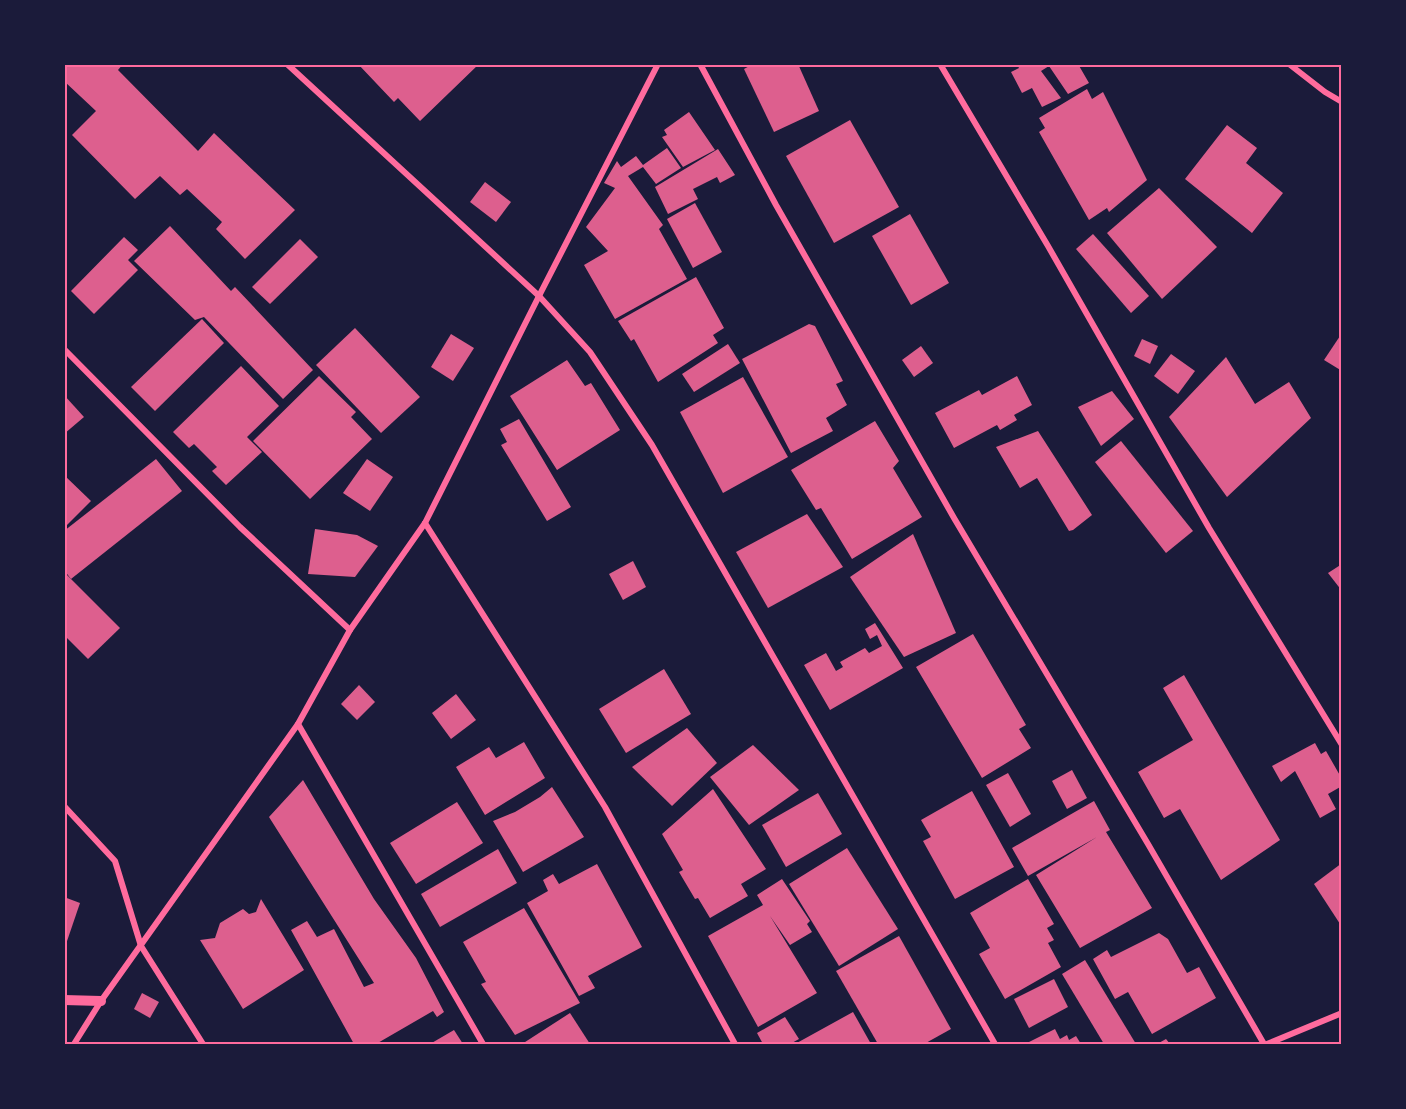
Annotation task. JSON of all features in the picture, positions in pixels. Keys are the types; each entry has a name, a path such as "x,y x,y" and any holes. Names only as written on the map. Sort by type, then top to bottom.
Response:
{"street":[{"path":"287,64 539,296 590,352 652,445 995,1044"},
{"path":"74,1044 101,1001 298,724 350,630 425,523 658,64"},
{"path":"700,64 776,205 954,518 1265,1044 1341,1013"},
{"path":"940,64 1054,256 1209,528 1341,745"},
{"path":"1289,64 1341,102"},
{"path":"64,349 240,527 350,630"},
{"path":"425,523 605,807 735,1044"},
{"path":"298,724 483,1044"},
{"path":"64,806 115,861 141,946 203,1044"},
{"path":"64,1000 101,1001"}],"building":[{"path":"67,64 123,64 118,70 198,151 214,133 295,210 245,259 216,229 222,222 187,189 180,195 160,176 135,199 72,135 96,111 64,81 64,67"},
{"path":"358,64 479,64 420,121 398,98 394,102"},
{"path":"753,64 798,64 819,111 774,132 744,69"},
{"path":"1017,64 1078,64 1089,83 1068,94 1049,66 1041,71 1061,98 1042,107 1032,88 1022,93 1011,72 1019,68"},
{"path":"1087,89 1092,99 1103,92 1147,180 1109,212 1107,208 1089,220 1039,132 1045,128 1039,118"},
{"path":"689,112 715,150 683,167 662,137 667,135 664,130"},
{"path":"850,120 899,207 834,243 786,156"},
{"path":"1227,125 1257,148 1246,163 1283,193 1252,233 1185,179"},
{"path":"667,148 681,168 656,184 643,167 628,176 663,225 659,229 687,279 615,319 584,265 608,251 586,227 615,188 604,183 617,161 621,167 636,156 643,165"},
{"path":"718,149 735,175 720,183 717,177 693,189 698,199 668,214 655,187"},
{"path":"485,182 511,202 496,222 470,202"},
{"path":"1159,188 1217,247 1162,299 1107,233"},
{"path":"695,203 722,252 693,268 667,219"},
{"path":"910,214 949,283 911,305 872,236"},
{"path":"170,226 231,291 235,287 313,370 283,399 204,317 195,320 134,261"},
{"path":"1093,234 1149,296 1131,313 1076,249"},
{"path":"124,237 138,250 128,260 138,270 94,314 71,291"},
{"path":"300,239 318,257 270,304 252,287"},
{"path":"696,277 724,328 713,335 718,343 658,382 634,339 631,341 618,321"},
{"path":"202,319 224,343 155,411 131,387"},
{"path":"809,324 815,326 843,381 836,384 847,405 826,418 833,431 791,453 742,359"},
{"path":"355,328 420,397 381,433 316,365"},
{"path":"1342,333 1342,371 1324,360"},
{"path":"451,334 474,348 453,381 431,367"},
{"path":"1142,339 1158,346 1150,364 1134,356"},
{"path":"728,344 740,363 694,392 682,374"},
{"path":"921,346 933,363 914,377 902,360"},
{"path":"1171,354 1195,371 1178,394 1154,376"},
{"path":"1226,357 1255,404 1289,382 1311,418 1227,497 1169,417"},
{"path":"567,360 585,386 591,383 620,430 557,470 510,396"},
{"path":"241,366 279,406 247,437 262,452 226,485 212,471 217,467 194,444 189,448 173,432"},
{"path":"319,376 356,412 351,417 372,439 310,499 253,441"},
{"path":"1017,376 1032,405 1014,415 1017,420 1000,430 997,425 954,448 935,413 979,390 982,395"},
{"path":"743,377 788,457 723,493 680,412"},
{"path":"1112,391 1134,419 1101,446 1078,407"},
{"path":"64,395 84,417 64,434"},
{"path":"519,419 571,507 547,521 501,445 507,442 500,429"},
{"path":"875,421 899,461 893,468 922,517 852,559 821,508 816,510 791,470"},
{"path":"1038,431 1092,515 1073,530 1069,531 1037,478 1020,488 996,447"},
{"path":"1121,441 1193,531 1166,553 1095,462"},
{"path":"156,459 182,491 71,579 64,570 64,531"},
{"path":"367,459 393,477 370,511 343,493"},
{"path":"64,475 91,501 64,528"},
{"path":"807,514 843,567 768,608 736,552"},
{"path":"315,529 357,535 378,546 355,577 308,574"},
{"path":"913,534 956,633 904,657 850,577"},
{"path":"633,561 646,587 623,600 609,574"},
{"path":"1342,564 1342,591 1328,573"},
{"path":"64,572 120,628 88,659 64,635"},
{"path":"875,623 903,668 830,710 804,665 826,653 836,671 843,667 840,662 865,648 869,653 882,646 877,635 870,639 865,629"},
{"path":"973,634 1026,725 1019,729 1031,748 982,778 916,667"},
{"path":"664,669 691,714 626,753 599,709"},
{"path":"1184,675 1280,840 1221,880 1180,809 1164,818 1138,772 1193,740 1163,688"},
{"path":"359,685 375,702 357,720 341,704"},
{"path":"456,694 476,720 451,739 432,713"},
{"path":"687,728 717,763 672,806 632,767"},
{"path":"524,742 545,778 485,815 456,767 489,747 496,758"},
{"path":"1315,743 1321,754 1326,751 1342,779 1342,786 1328,794 1336,809 1320,818 1295,771 1281,782 1272,766"},
{"path":"753,745 799,790 749,825 710,777"},
{"path":"1072,770 1087,798 1067,809 1052,781"},
{"path":"1008,773 1031,814 1010,827 986,785"},
{"path":"303,780 374,899 416,958 444,1012 437,1017 433,1011 376,1044 354,1044 291,930 307,921 317,937 334,929 364,987 374,983 269,817"},
{"path":"552,787 584,837 523,872 493,821 515,812"},
{"path":"713,789 766,869 741,884 748,896 710,918 698,898 695,899 679,872 683,870 662,834"},
{"path":"972,791 1014,867 955,899 923,841 931,837 921,820"},
{"path":"818,793 842,834 786,867 762,825"},
{"path":"1094,801 1110,830 1106,832 1152,908 1080,948 1036,875 1097,837 1028,876 1012,848"},
{"path":"457,802 483,843 416,884 390,843"},
{"path":"847,848 898,929 839,966 789,884"},
{"path":"498,849 517,883 440,927 421,894"},
{"path":"1342,863 1342,927 1314,884"},
{"path":"597,864 642,947 588,976 595,988 579,996 527,903 548,891 543,880 553,874 559,884"},
{"path":"782,879 810,921 807,924 812,932 790,945 770,916 817,993 758,1027 708,936 763,905 757,895"},
{"path":"1028,879 1054,924 1047,928 1054,940 1048,943 1061,967 1005,999 979,954 990,948 970,913"},
{"path":"64,897 80,903 65,947 64,947"},
{"path":"261,899 304,970 243,1009 200,940 215,938 220,923 243,909 249,914 256,912"},
{"path":"524,908 580,1003 515,1035 481,984 486,982 463,942"},
{"path":"1159,933 1168,939 1187,973 1199,967 1216,998 1152,1034 1128,992 1115,999 1093,959 1107,950 1111,957"},
{"path":"899,936 951,1029 924,1044 878,1044 836,971"},
{"path":"1085,960 1136,1044 1104,1044 1062,974"},
{"path":"1054,979 1068,1007 1029,1028 1014,999"},
{"path":"142,993 159,1002 150,1018 134,1009"},
{"path":"853,1012 871,1044 795,1044"},
{"path":"570,1013 590,1044 522,1044"},
{"path":"785,1017 799,1039 790,1044 763,1044 757,1033"},
{"path":"1055,1029 1060,1039 1067,1035 1069,1040 1076,1036 1081,1044 1025,1044"},
{"path":"454,1030 463,1044 430,1044"},
{"path":"1166,1039 1170,1044 1157,1044"}]}
